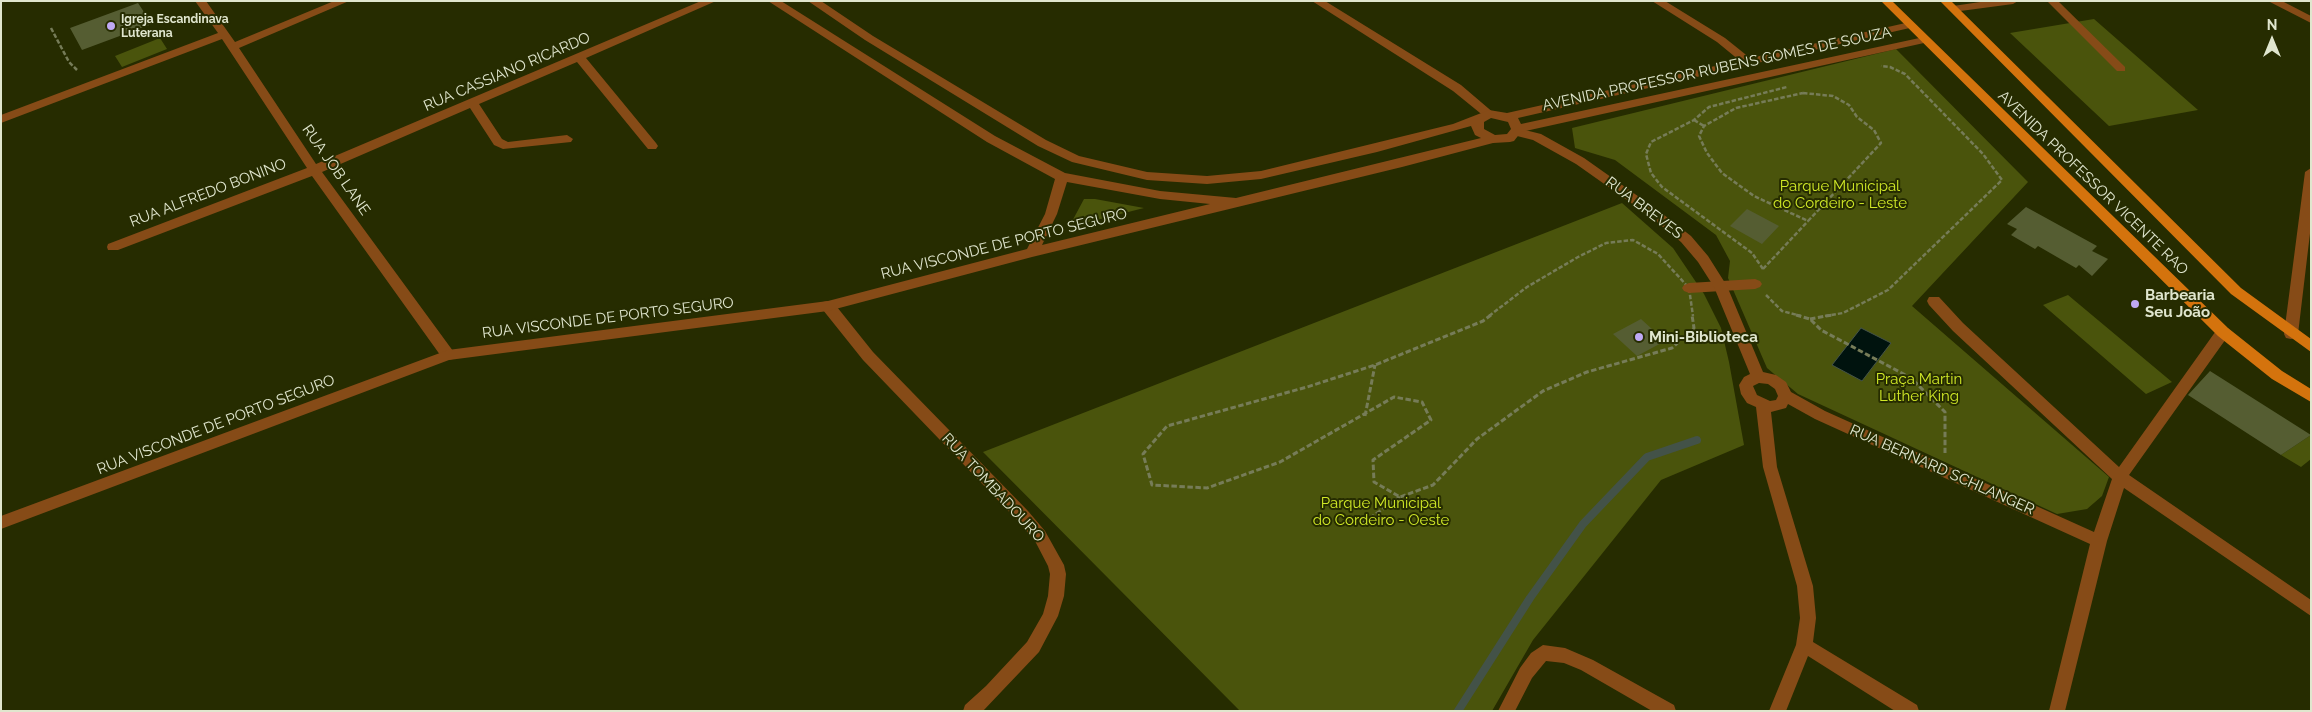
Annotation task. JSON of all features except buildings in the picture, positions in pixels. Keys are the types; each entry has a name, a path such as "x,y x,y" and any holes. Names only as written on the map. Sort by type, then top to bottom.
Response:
{"main road":[{"name":"AVENIDA PROFESSOR VICENTE RAO","path":"1886,1 2222,332 2277,375 2311,396"},
{"name":"AVENIDA PROFESSOR VICENTE RAO","path":"1949,5 2236,291 2311,347"}],"street":[{"name":"RUA JOB LANE","path":"200,1 233,47 314,170 448,355"},
{"path":"233,47 344,1"},
{"name":"RUA CASSIANO RICARDO","path":"314,170 711,1"},
{"path":"772,1 1024,158 1062,177 1160,195 1236,202 1339,179 1493,140 1510,138 1517,131 1513,120 1507,117 1484,118 1322,162 1232,179 1208,180 1147,176 1076,159 1042,143 813,1"},
{"path":"1317,1 1457,88 1484,118"},
{"path":"1658,1 1721,40 1749,62"},
{"path":"1949,5 2013,1"},
{"path":"2273,1 2311,20"},
{"name":"AVENIDA PROFESSOR RUBENS GOMES DE SOUZA","path":"1507,117 1910,25"},
{"path":"1,119 223,35"},
{"name":"AVENIDA PROFESSOR RUBENS GOMES DE SOUZA","path":"1517,131 1924,40"},
{"path":"580,58 652,146"},
{"path":"472,103 498,142 507,146 567,139"},
{"path":"1484,118 1477,128 1479,132 1493,140"},
{"path":"991,139 1010,134 1013,126"},
{"name":"RUA BREVES","path":"1517,131 1544,140 1607,179 1656,214 1686,239 1704,259 1720,286 1758,377"},
{"path":"1024,158 1028,148 1042,143"},
{"name":"RUA ALFREDO BONINO","path":"113,247 314,170"},
{"path":"2292,334 2311,172"},
{"path":"1032,252 1051,214 1062,177"},
{"name":"RUA VISCONDE DE PORTO SEGURO","path":"1,524 448,355 828,306 1032,252 1236,202"},
{"path":"1689,288 1756,284"},
{"path":"1934,301 1958,327 2120,478 2311,610"},
{"name":"RUA TOMBADOURO","path":"828,306 868,356 1023,516 1040,536 1056,565 1058,574 1056,596 1050,616 1033,647 992,692 971,711"},
{"path":"2057,711 2100,541 2120,478 2222,332"},
{"path":"1758,377 1776,382 1781,386 1785,396 1784,401 1776,406 1763,405 1752,399 1746,390 1748,381 1758,377"},
{"name":"RUA BERNARD SCHLANGER","path":"1785,396 1820,415 2100,541"},
{"path":"1763,405 1770,466 1804,586 1808,618 1804,645 1777,711"},
{"path":"1804,645 1869,687 1911,711"},
{"path":"1506,711 1526,672 1543,653 1550,653 1587,665 1668,711"}],"lane":[{"path":"2052,1 2121,69"}],"path":[{"path":"50,28 69,62 77,70"},
{"path":"1808,221 1754,196 1722,173 1707,153 1699,136 1704,126 1736,108 1760,100 1803,93 1833,96 1849,105 1857,117 1874,130 1881,143 1808,221 1763,269 1756,284 1782,311 1810,319 1843,314 1888,290 2002,180 1983,154 1905,74 1890,67 1876,65"},
{"path":"1763,269 1752,253 1718,230 1662,187 1651,173 1646,154 1651,142 1694,120 1709,107 1792,86"},
{"path":"1694,120 1704,126"},
{"path":"1363,523 1400,496 1433,485 1476,439 1543,391 1587,372 1672,348 1694,328 1689,288 1658,254 1633,240 1606,244 1578,257 1528,287 1483,320 1375,365 1307,387 1167,426 1143,454 1152,485 1207,488 1280,462 1365,416 1394,397 1422,402 1431,420 1373,460 1374,482 1400,496"},
{"path":"1810,319 1821,330 1840,342 1911,378 1945,412 1945,462 1942,471"},
{"path":"1365,416 1375,365"}],"green space":[{"path":"2094,19 2198,110 2109,126 2010,33"},
{"path":"160,38 167,49 122,67 115,56"},
{"name":"Parque Municipal do Cordeiro - Leste","path":"1896,49 2028,182 1912,306 2109,477 2102,496 2087,509 2057,514 1798,394 1767,368 1728,278 1730,261 1716,235 1615,160 1575,148 1572,128"},
{"path":"1084,199 1095,199 1144,208 1069,227"},
{"name":"Parque Municipal do Cordeiro - Oeste","path":"1622,203 1673,248 1704,294 1721,328 1744,445 1661,480 1533,640 1492,711 1240,711 983,452"},
{"path":"2068,295 2172,382 2146,394 2043,305"},
{"path":"2311,435 2311,459 2301,467 2281,455"}],"shaded area":[{"path":"1861,328 1891,343 1862,381 1832,365"}],"waterway":[{"path":"1458,711 1530,598 1583,524 1647,457 1697,440"}],"place":[{"name":"Igreja Escandinava Luterana","path":"111,26"},
{"name":"Barbearia Seu João","path":"2135,304"},
{"name":"Mini-Biblioteca","path":"1639,337"}],"park label":[{"name":"Praça Martin Luther King","path":"1919,388"}]}
